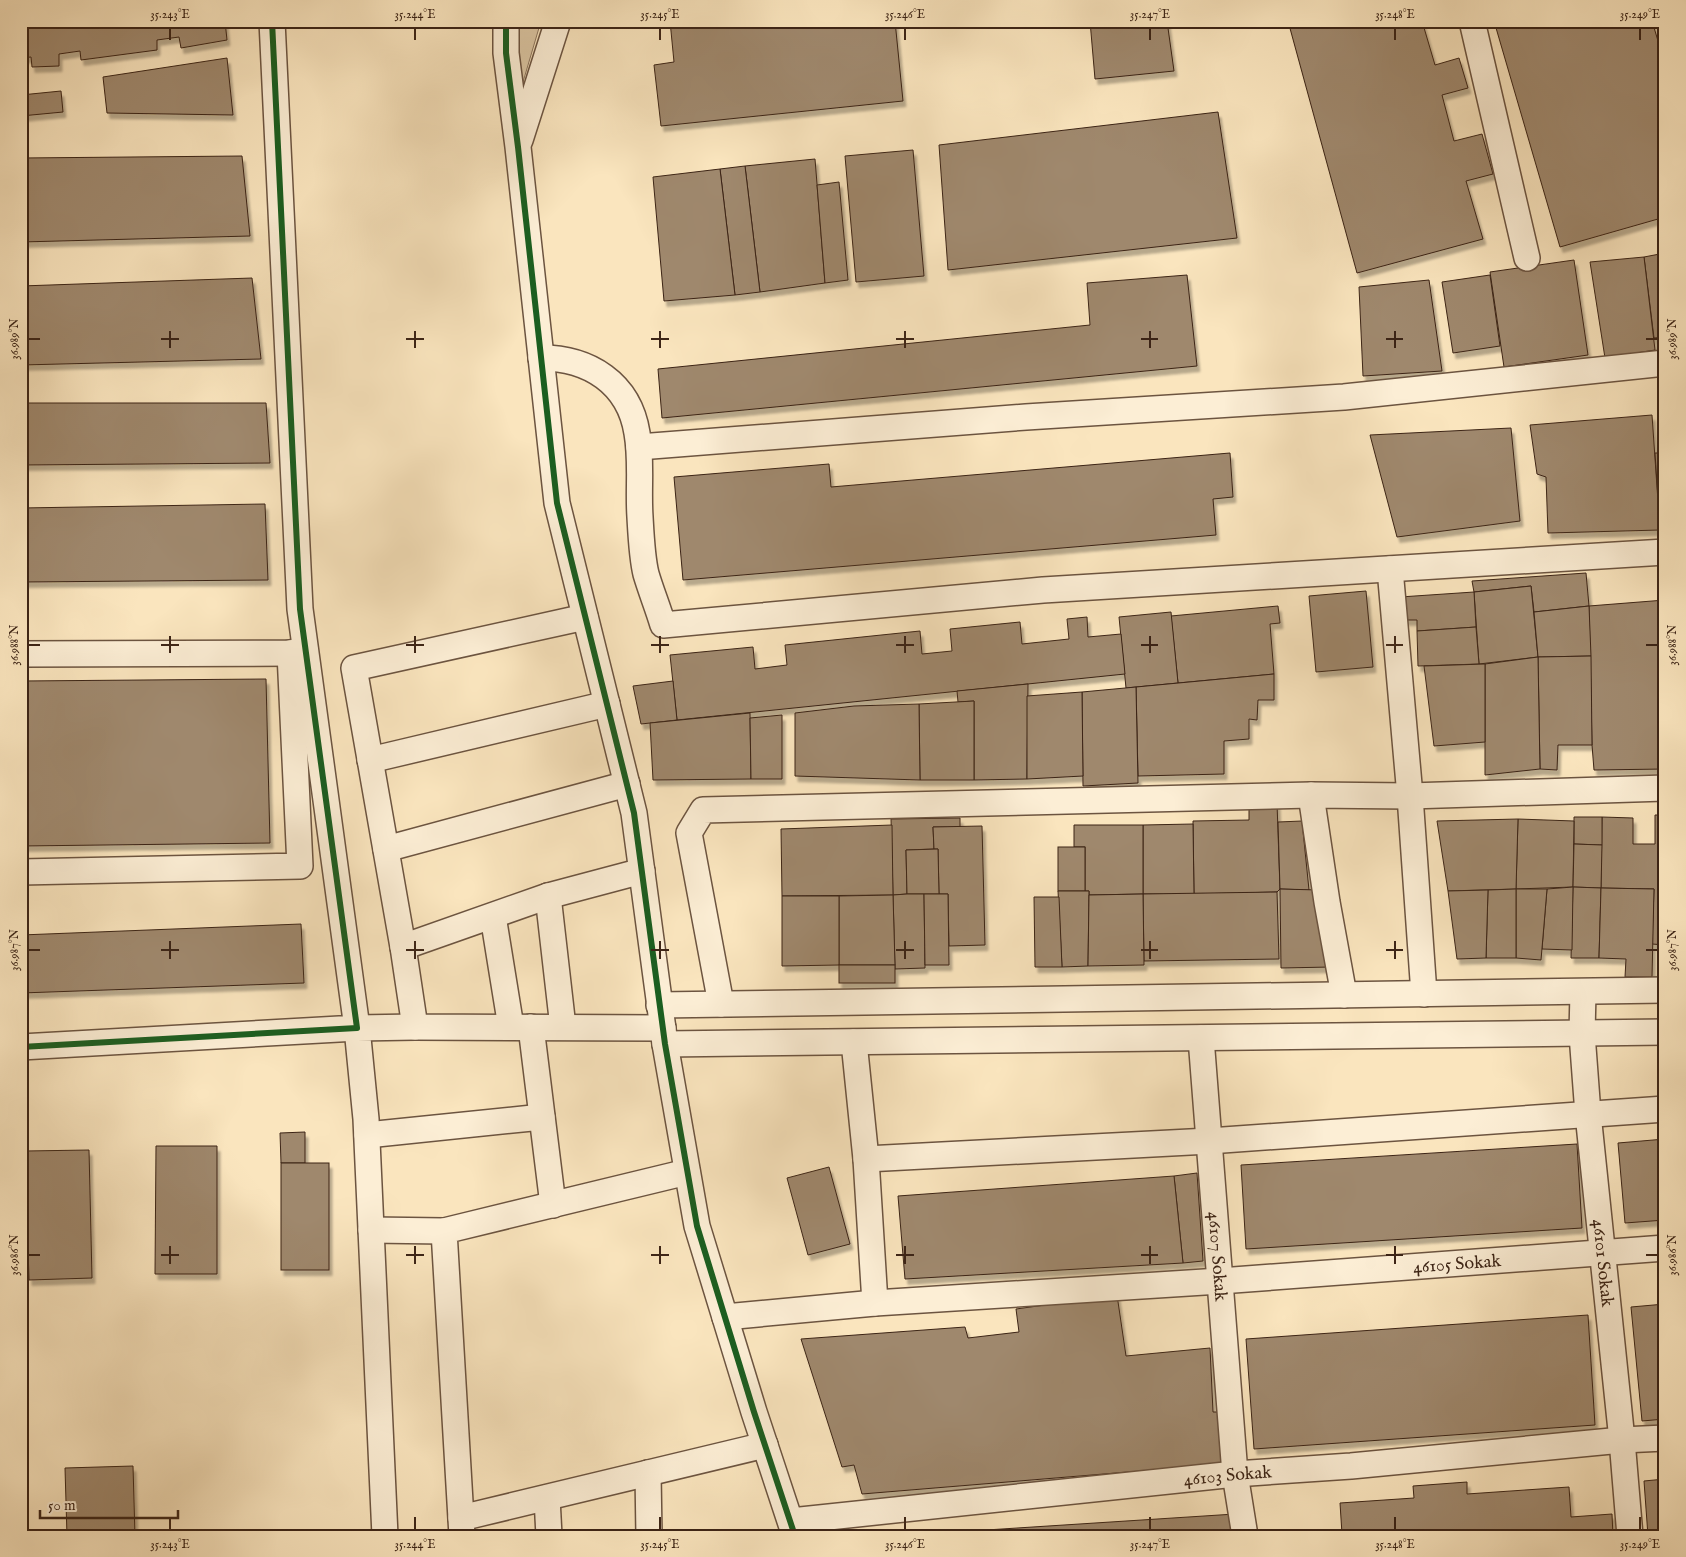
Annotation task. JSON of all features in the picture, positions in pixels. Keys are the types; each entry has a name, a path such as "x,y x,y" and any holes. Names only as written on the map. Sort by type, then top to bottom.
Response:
{"street":[{"path":"21,872 300,866 298,651 300,609 272,21"},
{"path":"506,21 506,53 557,503 634,813 662,1026 697,1226 765,1445 793,1528"},
{"path":"518,147 558,21"},
{"path":"1472,21 1527,258"},
{"path":"541,358 561,359 594,369 607,379 627,404 635,425 639,447 640,517 646,573 663,625 1043,590 1665,552"},
{"path":"639,447 1026,416 1344,397 1665,363"},
{"path":"1390,569 1410,796 1424,994"},
{"path":"415,1027 403,947 354,668 586,617"},
{"path":"21,654 298,651"},
{"path":"298,651 357,1028 367,1135 385,1536"},
{"path":"370,760 607,704"},
{"path":"386,849 627,784"},
{"path":"721,1004 689,833 702,810 1311,795 1410,796 1665,788"},
{"path":"1311,795 1327,902 1344,995"},
{"path":"403,947 548,896 642,871"},
{"path":"548,896 563,1027"},
{"path":"493,916 542,1116 553,1205"},
{"path":"662,1026 721,1004 1665,990"},
{"name":"46101 Sokak","path":"1583,992 1582,1034 1588,1114 1622,1440 1630,1536"},
{"path":"21,1047 357,1028 415,1027 662,1026 854,1042 1665,1032"},
{"name":"46107 Sokak","path":"1201,1038 1235,1474 1245,1536"},
{"path":"854,1042 866,1159 875,1303"},
{"path":"866,1159 1209,1141 1665,1109"},
{"path":"367,1135 542,1116"},
{"path":"371,1230 444,1231 687,1172"},
{"path":"444,1231 462,1527 547,1498 765,1445"},
{"name":"46105 Sokak","path":"725,1317 875,1303 1220,1281 1665,1248"},
{"name":"46103 Sokak","path":"793,1528 1235,1474 1350,1466 1622,1440 1665,1438"},
{"path":"648,1473 649,1536"},
{"path":"547,1498 549,1536"}],"shaded area":[{"path":"518,21 541,21 518,99"}],"building":[{"path":"21,21 225,21 227,40 181,48 179,37 157,40 157,50 81,60 80,51 59,54 59,66 32,67 31,57 21,58"},
{"path":"670,21 895,21 903,101 661,126 654,65 674,62"},
{"path":"1090,21 1167,21 1174,71 1095,79"},
{"path":"1288,21 1422,21 1435,65 1459,58 1468,88 1442,95 1454,141 1482,134 1493,174 1466,181 1483,239 1357,273"},
{"path":"1494,21 1652,21 1665,64 1665,217 1560,247"},
{"path":"227,58 233,115 107,113 103,77"},
{"path":"61,91 63,112 21,116 21,95"},
{"path":"1218,112 1237,238 948,270 939,145"},
{"path":"913,150 924,276 856,282 845,156"},
{"path":"242,156 250,236 21,242 21,158"},
{"path":"815,159 825,283 760,292 745,166"},
{"path":"745,166 760,292 735,295 720,169"},
{"path":"720,169 735,295 664,301 653,177"},
{"path":"839,182 848,280 825,283 817,185"},
{"path":"1665,253 1665,337 1654,338 1644,257"},
{"path":"1644,257 1655,350 1605,358 1590,262"},
{"path":"1574,260 1588,355 1504,367 1490,272"},
{"path":"1187,275 1197,366 662,418 658,369 1090,325 1087,283"},
{"path":"1490,275 1500,346 1453,353 1442,282"},
{"path":"252,278 261,359 21,365 21,286"},
{"path":"1429,280 1442,371 1363,376 1359,287"},
{"path":"21,403 266,403 270,463 21,465"},
{"path":"1652,415 1660,530 1548,533 1546,477 1537,474 1530,425"},
{"path":"1511,428 1520,521 1397,537 1370,435"},
{"path":"1230,453 1233,497 1213,499 1216,535 683,580 674,477 829,464 831,487"},
{"path":"1655,453 1665,453 1665,513 1659,513"},
{"path":"265,504 268,580 21,582 21,508"},
{"path":"1586,573 1589,606 1534,612 1531,586 1474,592 1472,581"},
{"path":"1531,586 1538,657 1479,664 1474,592"},
{"path":"1366,591 1373,667 1316,672 1309,596"},
{"path":"1474,592 1476,627 1417,631 1417,620 1404,620 1400,597"},
{"path":"1665,600 1665,769 1594,770 1589,606"},
{"path":"1278,606 1280,623 1270,624 1274,674 1178,683 1171,616"},
{"path":"1589,606 1591,656 1538,657 1534,612"},
{"path":"1171,612 1178,683 1126,688 1119,617"},
{"path":"1087,617 1088,637 1121,634 1125,674 677,720 670,655 753,647 755,669 787,665 785,645 920,631 922,654 952,651 950,629 1020,622 1022,644 1069,639 1067,619"},
{"path":"1476,627 1479,664 1418,666 1417,631"},
{"path":"1591,656 1592,745 1558,745 1557,770 1540,769 1538,657"},
{"path":"1538,657 1540,769 1485,775 1485,664"},
{"path":"1485,664 1485,742 1434,746 1424,666"},
{"path":"1274,674 1274,700 1258,700 1257,720 1249,719 1249,739 1224,741 1224,774 1138,776 1136,687"},
{"path":"266,679 270,843 21,846 21,681"},
{"path":"673,681 677,720 641,724 633,686"},
{"path":"1028,684 1027,779 974,780 974,701 958,702 957,691"},
{"path":"1136,687 1138,783 1083,786 1082,692"},
{"path":"1082,692 1083,776 1027,779 1027,696"},
{"path":"974,701 974,780 920,780 919,704"},
{"path":"919,704 920,780 795,776 795,713 854,706"},
{"path":"750,713 751,779 653,780 650,723"},
{"path":"782,715 782,779 751,779 750,718"},
{"path":"1249,803 1277,803 1280,889 1277,892 1194,894 1193,821 1249,820"},
{"path":"1655,815 1665,815 1665,945 1652,944 1654,889 1601,888 1602,817 1633,818 1633,844 1655,844"},
{"path":"1574,817 1602,817 1602,845 1574,844"},
{"path":"960,818 960,827 933,827 934,849 906,850 907,894 893,895 891,819"},
{"path":"1518,819 1574,821 1573,887 1516,889"},
{"path":"1518,819 1516,889 1448,891 1437,821"},
{"path":"1302,821 1309,890 1280,889 1278,822"},
{"path":"1193,824 1194,894 1143,894 1143,825"},
{"path":"892,825 893,895 782,896 781,829"},
{"path":"1074,825 1143,825 1143,894 1089,895 1089,891 1085,891 1085,847 1074,847"},
{"path":"982,826 985,945 949,946 948,894 939,894 938,849 934,849 933,827"},
{"path":"1574,844 1602,845 1601,888 1573,887"},
{"path":"1058,847 1085,847 1085,891 1058,891"},
{"path":"938,849 939,894 907,894 906,850"},
{"path":"1573,887 1601,888 1599,958 1571,958"},
{"path":"1573,887 1572,950 1542,949 1547,889"},
{"path":"1601,888 1654,889 1652,977 1625,977 1626,959 1599,958"},
{"path":"1280,889 1319,890 1331,967 1281,968"},
{"path":"1516,889 1547,889 1541,960 1516,958"},
{"path":"1516,889 1516,958 1486,958 1488,890"},
{"path":"1488,890 1486,958 1457,959 1448,891"},
{"path":"1058,891 1089,891 1088,966 1062,967"},
{"path":"1277,892 1279,959 1144,961 1143,894"},
{"path":"924,894 925,968 895,969 893,895"},
{"path":"924,894 948,894 949,965 925,965"},
{"path":"1143,894 1144,965 1088,966 1089,895"},
{"path":"893,895 895,965 839,965 839,896"},
{"path":"782,896 839,896 839,965 782,966"},
{"path":"1034,897 1059,897 1062,967 1035,967"},
{"path":"301,924 304,983 21,993 21,935"},
{"path":"839,965 895,965 895,983 839,983"},
{"path":"305,1132 305,1163 281,1163 280,1133"},
{"path":"1665,1139 1665,1220 1625,1223 1618,1143"},
{"path":"1577,1144 1582,1228 1246,1249 1241,1165"},
{"path":"156,1146 217,1146 217,1274 155,1274"},
{"path":"89,1150 92,1278 29,1280 25,1151"},
{"path":"281,1163 329,1163 329,1270 281,1270"},
{"path":"829,1167 850,1244 808,1255 787,1178"},
{"path":"1197,1173 1203,1261 1183,1263 1174,1176"},
{"path":"1174,1176 1183,1263 905,1279 898,1196"},
{"path":"1117,1295 1126,1356 1210,1348 1213,1412 1222,1412 1225,1464 862,1494 854,1465 842,1467 801,1339 965,1327 968,1338 1019,1332 1016,1309"},
{"path":"1665,1304 1665,1419 1642,1421 1631,1307"},
{"path":"1588,1315 1595,1425 1254,1449 1246,1339"},
{"path":"133,1466 135,1536 67,1536 65,1468"},
{"path":"1665,1479 1665,1536 1648,1536 1644,1481"},
{"path":"1467,1482 1467,1494 1569,1487 1571,1517 1612,1514 1613,1536 1311,1536 1342,1534 1340,1503 1414,1498 1413,1486"},
{"path":"1235,1514 1236,1536 893,1536"}],"cycle path":[{"path":"21,1047 357,1028 300,609 272,21"},
{"path":"506,21 506,53 557,503 634,813 665,1044 697,1226 754,1412 795,1536"}]}
